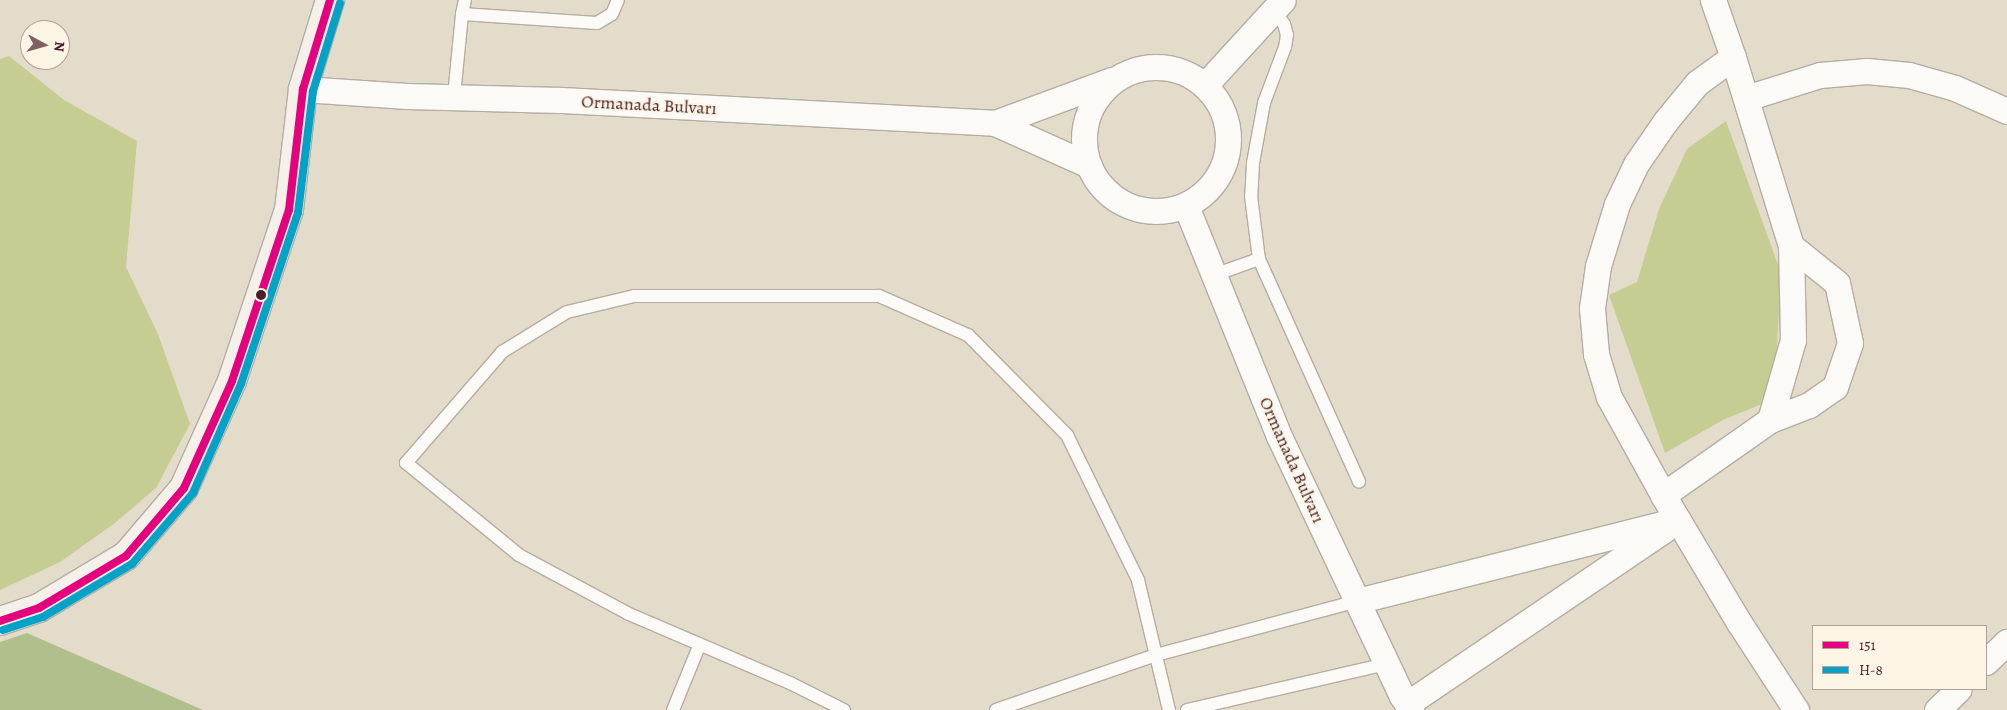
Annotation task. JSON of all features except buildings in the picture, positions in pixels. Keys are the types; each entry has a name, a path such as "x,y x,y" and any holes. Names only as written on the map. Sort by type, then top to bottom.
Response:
{"street":[{"path":"0,621 39,608 126,556 184,488 232,381 289,210 303,89 330,0"},
{"path":"1714,0 1791,246 1793,340 1770,420"},
{"path":"1205,85 1278,4"},
{"path":"1733,57 1696,82 1636,164 1617,204 1598,266 1592,308 1596,354 1609,396 1663,495 1740,624 1796,710"},
{"path":"1160,66 1184,72 1205,85 1220,104 1228,127 1228,152 1220,174 1205,193 1186,206 1163,212 1140,210 1118,201 1100,186 1088,165 1084,142 1087,119 1097,97 1114,80 1136,69 1160,66"},
{"path":"1746,98 1820,75 1866,71 1909,75 1955,88 2007,112"},
{"name":"Ormanada Bulvarı","path":"995,123 1114,80"},
{"name":"Ormanada Bulvarı","path":"303,89 406,96 454,96 995,123 1088,165"},
{"name":"Ormanada Bulvarı","path":"1186,206 1280,436 1409,707"},
{"path":"1663,495 1770,420 1809,405 1835,388 1850,342 1838,283 1791,246"},
{"path":"1357,601 1678,520"},
{"path":"1409,707 1678,520"},
{"path":"1987,661 2007,642"},
{"path":"1938,710 1958,690"}],"lane":[{"path":"454,96 462,14 466,0"},
{"path":"462,14 597,23 612,14 618,0"},
{"path":"1278,4 1287,35 1285,47 1264,102 1253,163 1252,196 1259,260 1359,482"},
{"path":"1214,275 1259,260"},
{"path":"844,710 790,683 626,613 519,555 406,463 502,352 567,312 634,296 879,296 968,335 1067,435 1138,580 1169,710"},
{"path":"996,710 1156,655 1357,601"},
{"path":"673,710 700,644"},
{"path":"1187,710 1387,664"}],"green space":[{"path":"9,56 20,65 20,70 26,70 64,100 137,141 126,267 158,334 190,424 156,488 115,523 60,562 0,590 0,59"},
{"path":"1726,121 1781,273 1774,399 1723,420 1665,453 1609,295 1637,282 1659,209 1687,149"},
{"path":"27,633 203,710 0,710 0,642"}],"transit line":[{"name":"151","path":"0,621 39,608 126,556 184,488 232,381 289,210 303,89 330,0"},
{"name":"H-8","path":"3,630 43,617 132,564 193,493 241,384 298,213 313,91 340,3"}]}
